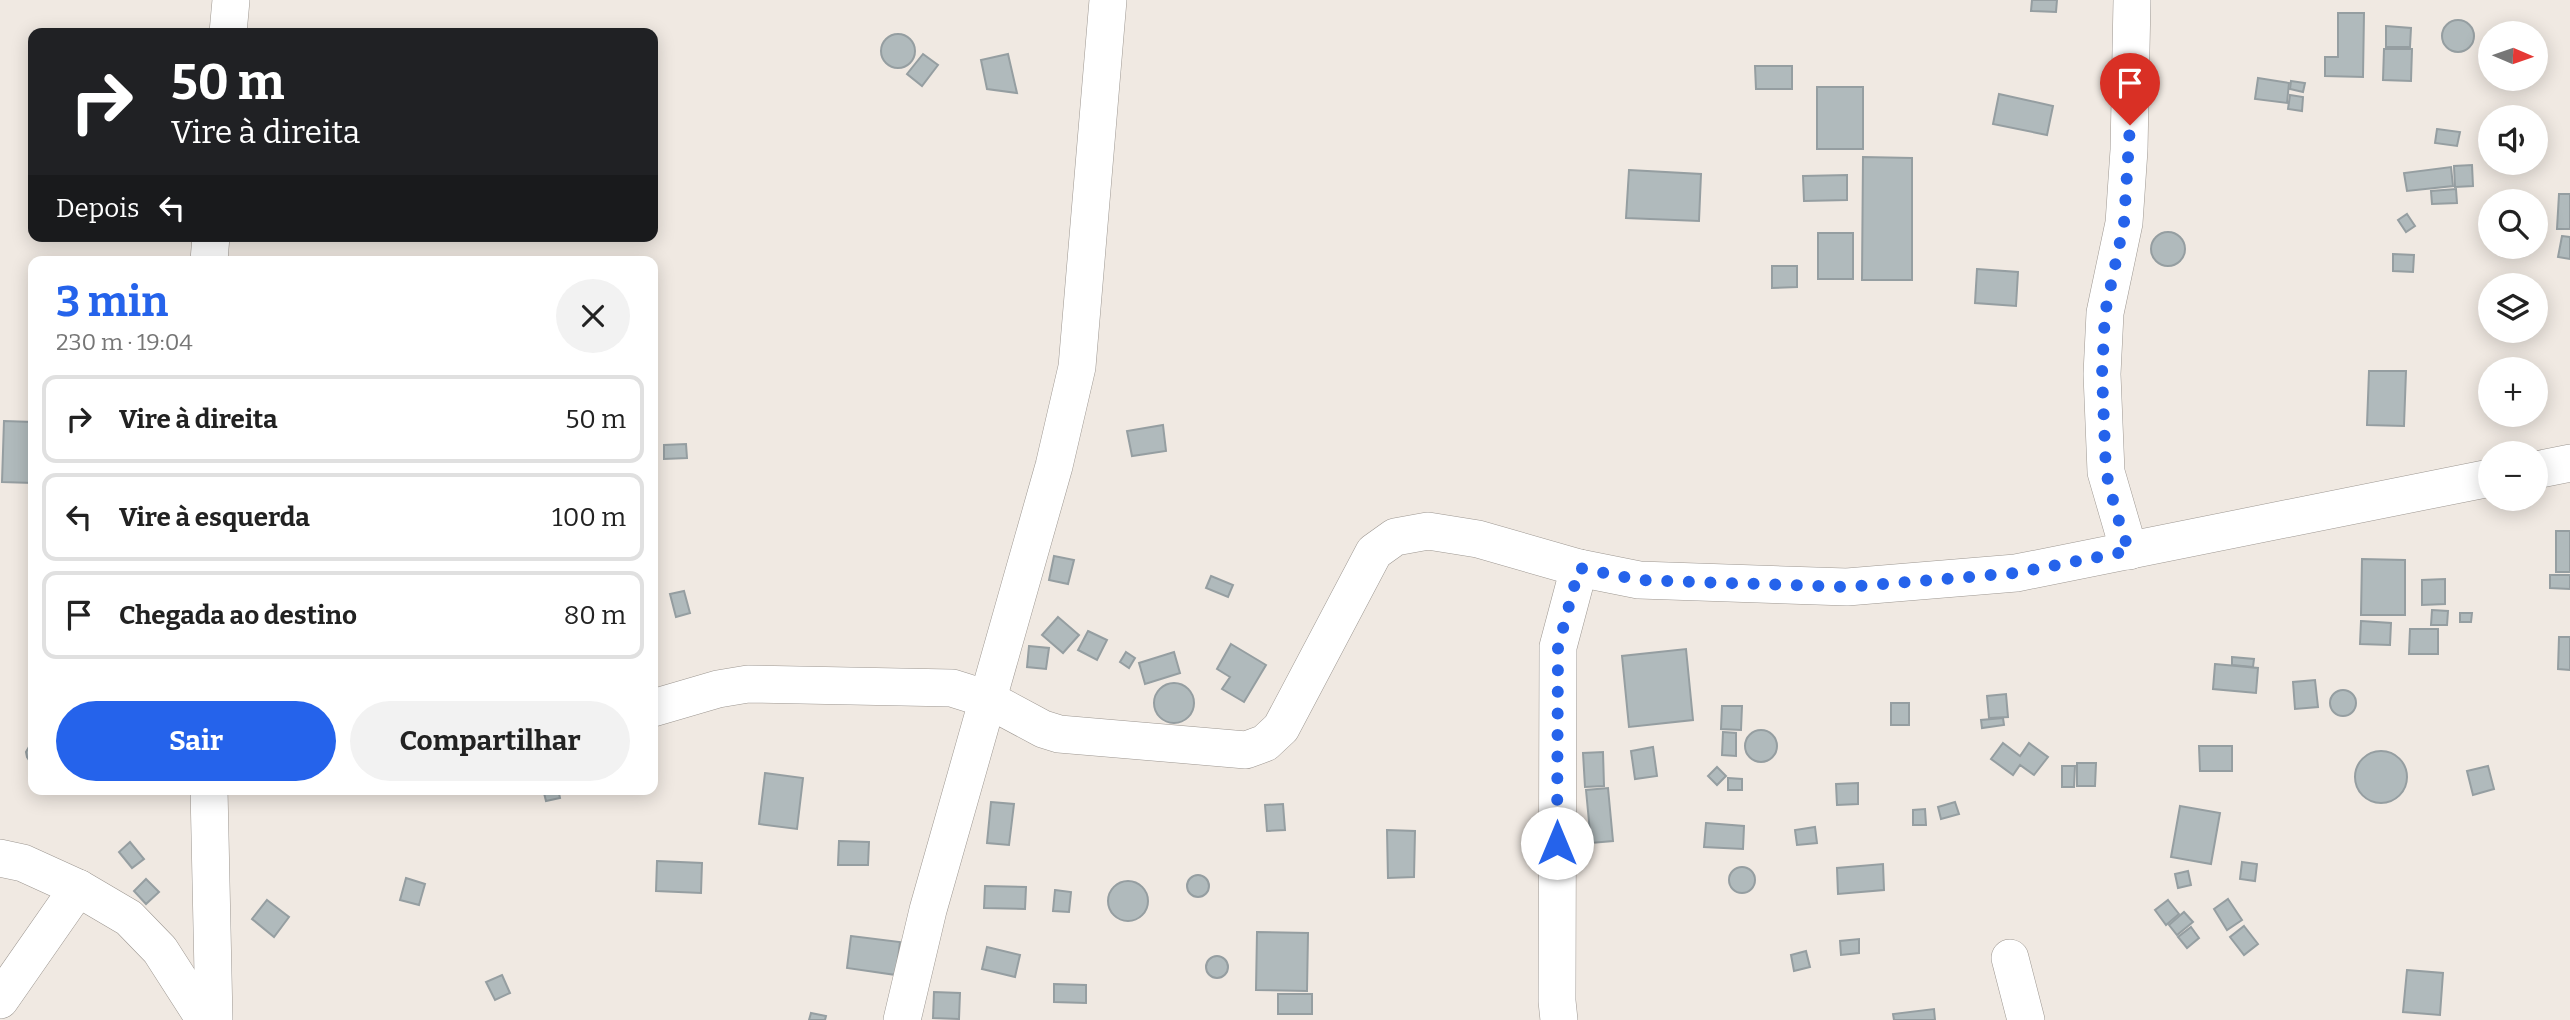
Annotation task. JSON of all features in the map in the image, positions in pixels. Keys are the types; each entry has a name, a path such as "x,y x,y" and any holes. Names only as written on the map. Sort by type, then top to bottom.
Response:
{"street":[{"path":"228,28 231,0"},
{"path":"902,1020 928,910 1054,466 1077,367 1108,0"},
{"path":"2129,551 2106,472 2102,374 2105,313 2124,223 2129,150 2132,0"},
{"path":"2548,468 2570,463"},
{"path":"658,707 718,689 748,684 952,688 987,699 1043,729 1059,734 1246,750 1265,743 1282,728 1374,552 1395,537 1428,531 1478,539 1579,568 1639,580 1847,587 2016,573 2478,480"},
{"path":"1559,1020 1558,647 1579,568"},
{"path":"209,795 214,1020"},
{"path":"0,858 23,863 78,888 130,918 160,950 205,1020"},
{"path":"0,1000 78,888"},
{"path":"2010,958 2026,1020"}],"building":[{"path":"2032,0 2057,0 2056,12 2031,11"},
{"path":"2338,13 2364,13 2363,77 2325,76 2325,57 2338,57"},
{"path":"2458,20 2470,24 2474,36 2470,48 2458,52 2446,48 2442,36 2446,24"},
{"path":"2386,26 2411,28 2410,47 2386,47"},
{"path":"898,34 910,39 915,51 910,63 898,68 886,63 881,51 886,39"},
{"path":"2384,49 2412,49 2411,81 2383,80"},
{"path":"923,54 938,65 922,86 907,74"},
{"path":"1008,54 1017,93 987,89 981,60"},
{"path":"1755,66 1792,66 1792,89 1756,89"},
{"path":"2258,78 2289,83 2287,103 2255,99"},
{"path":"2291,81 2305,83 2303,92 2290,89"},
{"path":"1817,87 1863,87 1863,149 1817,149"},
{"path":"1999,94 2053,106 2047,135 1993,124"},
{"path":"2290,95 2303,97 2302,111 2288,109"},
{"path":"2437,129 2460,132 2457,146 2435,143"},
{"path":"1863,157 1912,158 1912,280 1862,280"},
{"path":"2472,165 2473,186 2455,187 2454,166"},
{"path":"2451,167 2453,186 2407,191 2404,173"},
{"path":"1629,170 1701,174 1699,221 1626,218"},
{"path":"1847,175 1847,200 1804,201 1803,176"},
{"path":"2456,189 2457,203 2432,204 2431,191"},
{"path":"2559,194 2570,194 2570,229 2557,229"},
{"path":"2407,214 2415,226 2406,232 2398,220"},
{"path":"2168,232 2180,237 2185,249 2180,261 2168,266 2156,261 2151,249 2156,237"},
{"path":"1818,233 1853,233 1853,279 1818,279"},
{"path":"2562,236 2570,237 2570,259 2558,257"},
{"path":"2393,254 2414,255 2413,272 2393,271"},
{"path":"1772,266 1797,266 1797,287 1772,288"},
{"path":"1977,269 2018,272 2016,306 1975,303"},
{"path":"2369,371 2406,371 2404,426 2367,425"},
{"path":"4,421 28,422 28,483 2,482"},
{"path":"1163,425 1166,451 1132,456 1127,431"},
{"path":"686,444 687,458 664,459 664,445"},
{"path":"2556,531 2570,531 2570,572 2556,572"},
{"path":"1054,556 1074,560 1068,584 1049,580"},
{"path":"2362,559 2405,560 2405,615 2361,615"},
{"path":"2550,575 2570,575 2570,589 2550,588"},
{"path":"1211,576 1233,585 1228,597 1206,588"},
{"path":"2445,579 2445,604 2422,605 2422,580"},
{"path":"684,591 690,613 676,617 670,594"},
{"path":"2432,610 2448,611 2447,625 2431,625"},
{"path":"2460,613 2472,613 2471,622 2460,622"},
{"path":"1058,617 1079,635 1063,653 1042,635"},
{"path":"2361,621 2391,623 2390,645 2360,644"},
{"path":"2410,629 2438,629 2438,654 2409,654"},
{"path":"1088,631 1107,640 1097,660 1078,650"},
{"path":"2559,637 2570,637 2570,670 2558,669"},
{"path":"1231,644 1266,665 1244,702 1222,689 1230,677 1217,669"},
{"path":"1029,646 1049,648 1046,669 1027,667"},
{"path":"1686,649 1693,720 1629,727 1622,656"},
{"path":"1126,652 1135,658 1129,668 1120,662"},
{"path":"1174,652 1180,673 1145,684 1139,663"},
{"path":"2232,657 2254,659 2253,667 2232,665"},
{"path":"2215,664 2258,668 2256,693 2213,689"},
{"path":"2315,680 2318,707 2295,709 2293,682"},
{"path":"1174,683 1182,684 1188,689 1193,695 1193,711 1188,717 1182,722 1174,723 1166,722 1160,717 1155,711 1154,703 1155,695 1160,689 1166,684"},
{"path":"2343,690 2352,694 2356,703 2352,712 2343,716 2334,712 2330,703 2334,694"},
{"path":"2006,694 2008,717 1989,718 1987,696"},
{"path":"1891,703 1909,703 1909,725 1891,725"},
{"path":"1722,706 1742,706 1741,730 1721,729"},
{"path":"2003,718 2004,725 1982,728 1981,720"},
{"path":"1761,730 1773,734 1777,746 1773,758 1761,762 1749,758 1745,746 1749,734"},
{"path":"1723,732 1736,733 1736,756 1722,755"},
{"path":"2003,743 2020,756 2029,743 2048,757 2034,775 2020,765 2013,775 1991,759"},
{"path":"2199,746 2232,746 2232,771 2200,771"},
{"path":"1653,747 1657,776 1635,779 1631,751"},
{"path":"2381,751 2391,753 2399,759 2405,767 2405,787 2399,795 2391,801 2381,803 2371,801 2363,795 2357,787 2355,777 2357,767 2363,759 2371,753"},
{"path":"1603,752 1604,786 1585,787 1583,753"},
{"path":"2077,763 2096,763 2095,786 2077,786"},
{"path":"2062,766 2075,766 2074,787 2062,787"},
{"path":"2488,766 2494,789 2473,795 2467,771"},
{"path":"1717,767 1726,776 1717,785 1708,776"},
{"path":"765,773 803,778 797,829 759,824"},
{"path":"1728,778 1742,779 1742,790 1728,790"},
{"path":"1858,783 1858,804 1837,805 1836,784"},
{"path":"1608,788 1613,841 1591,843 1586,790"},
{"path":"544,795 559,795 560,798 546,801"},
{"path":"991,802 1014,804 1009,845 987,843"},
{"path":"1955,802 1959,814 1941,819 1938,807"},
{"path":"1283,804 1285,830 1267,831 1265,805"},
{"path":"2180,806 2220,813 2211,864 2171,857"},
{"path":"1925,809 1926,825 1913,825 1913,810"},
{"path":"1706,823 1744,826 1743,849 1704,847"},
{"path":"1815,827 1817,843 1797,845 1795,830"},
{"path":"1387,830 1415,831 1414,877 1388,878"},
{"path":"839,841 869,842 868,865 838,865"},
{"path":"130,842 144,859 132,868 119,852"},
{"path":"657,861 702,863 701,893 656,891"},
{"path":"2242,862 2257,864 2255,881 2240,879"},
{"path":"1883,864 1884,890 1838,894 1837,868"},
{"path":"1742,867 1752,870 1755,880 1752,890 1742,893 1732,890 1729,880 1732,870"},
{"path":"2188,871 2191,885 2178,888 2175,874"},
{"path":"1194,875 1202,875 1209,882 1209,890 1202,897 1194,897 1187,890 1187,882"},
{"path":"406,878 425,884 419,905 400,900"},
{"path":"146,879 159,892 146,904 134,891"},
{"path":"1128,881 1136,882 1142,887 1147,893 1147,909 1142,915 1136,920 1128,921 1120,920 1114,915 1109,909 1108,901 1109,893 1114,887 1120,882"},
{"path":"985,886 1026,887 1025,909 984,908"},
{"path":"1055,890 1071,892 1069,912 1053,911"},
{"path":"2228,899 2242,920 2227,930 2214,909"},
{"path":"267,900 289,917 274,937 252,919"},
{"path":"2168,900 2179,914 2166,925 2155,910"},
{"path":"2184,912 2193,922 2177,935 2169,925"},
{"path":"2244,926 2258,944 2244,955 2230,937"},
{"path":"2191,927 2199,938 2187,948 2178,937"},
{"path":"1257,932 1308,933 1307,991 1256,990"},
{"path":"851,936 900,942 896,975 847,968"},
{"path":"1859,939 1859,953 1841,955 1840,941"},
{"path":"987,947 1020,955 1015,977 982,969"},
{"path":"1806,951 1810,967 1794,971 1791,955"},
{"path":"1217,956 1225,959 1228,967 1225,975 1217,978 1209,975 1206,967 1209,959"},
{"path":"2407,970 2443,973 2440,1015 2403,1012"},
{"path":"502,975 510,993 495,1000 486,982"},
{"path":"1054,984 1086,985 1086,1003 1054,1002"},
{"path":"934,992 960,993 959,1019 933,1018"},
{"path":"1278,994 1312,994 1312,1014 1278,1014"},
{"path":"1934,1009 1935,1020 1894,1020 1893,1014"},
{"path":"811,1013 826,1016 825,1020 809,1020"}],"route":[{"path":"1557,843 1558,647 1579,568 1639,580 1847,587 2016,573 2129,551 2106,472 2102,374 2105,313 2124,223 2130,125"}]}
